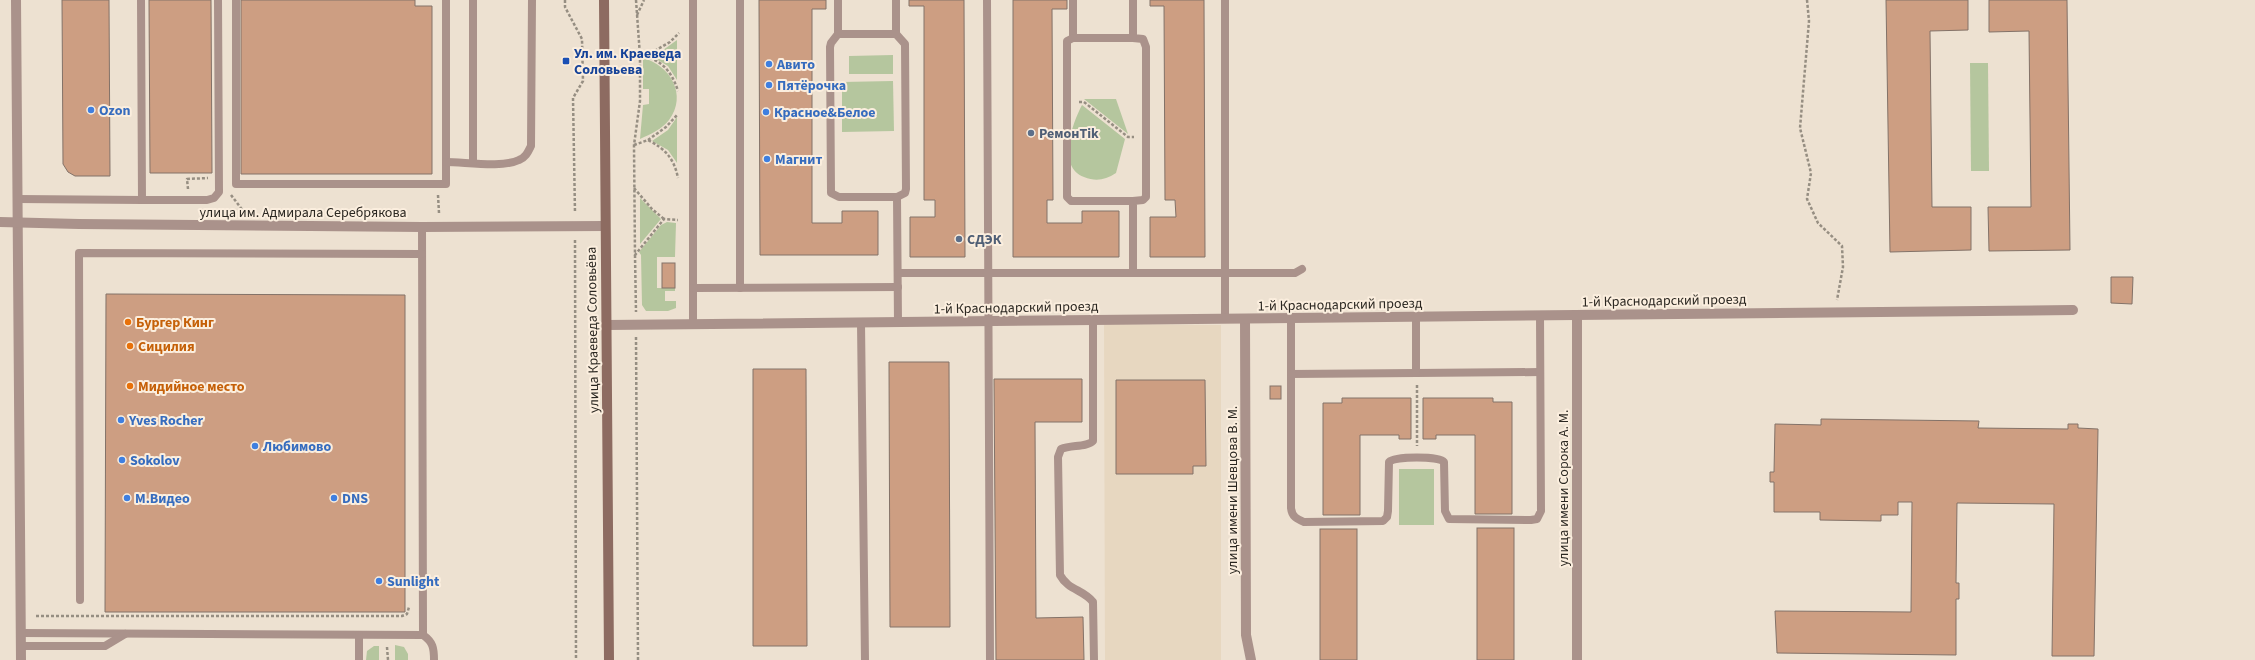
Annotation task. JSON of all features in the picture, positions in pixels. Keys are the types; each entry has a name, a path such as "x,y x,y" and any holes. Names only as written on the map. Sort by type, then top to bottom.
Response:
{"main road":[{"name":"улица Краеведа Соловьёва","path":"604,0 609,660"}],"street":[{"path":"16,0 21,660"},
{"name":"улица им. Адмирала Серебрякова","path":"0,222 422,227 605,226"},
{"name":"1-й Краснодарский проезд","path":"607,326 2073,310"},
{"name":"улица имени Сорока А. М.","path":"1577,315 1577,660"},
{"name":"улица имени Шевцова В. М.","path":"1245,319 1246,635 1251,660"}],"lane":[{"path":"141,0 142,200"},
{"path":"18,200 207,200 214,198 219,192 218,0"},
{"path":"236,0 236,184 446,184 446,0"},
{"path":"473,0 473,162"},
{"path":"446,162 508,163 519,160 526,155 532,146 532,0"},
{"path":"693,0 694,325"},
{"path":"740,0 740,288"},
{"path":"838,0 838,34 831,43 830,47 831,193 839,198 897,197 905,194 905,44 896,34 896,0"},
{"path":"988,0 990,660"},
{"path":"1073,0 1073,38"},
{"path":"1133,0 1133,38"},
{"path":"1225,0 1225,319"},
{"path":"838,34 896,34"},
{"path":"1073,38 1133,38 1143,39 1146,47 1146,197 1143,200 1133,202 1076,202 1067,197 1067,44 1069,39 1073,38"},
{"path":"897,197 898,323"},
{"path":"1133,202 1133,273"},
{"path":"422,227 423,635"},
{"path":"80,600 79,253 422,254"},
{"path":"898,273 1295,273 1302,269"},
{"path":"693,288 898,287"},
{"path":"1291,318 1291,508 1292,514 1297,519 1304,522 1383,521 1388,517 1389,462 1397,458 1442,459 1444,462 1445,511 1449,519 1537,519 1541,511 1540,316"},
{"path":"1416,317 1416,373"},
{"path":"1093,320 1094,437 1090,444 1070,445 1061,450 1058,457 1060,575 1064,583 1077,591 1087,594 1093,602 1094,660"},
{"path":"862,323 865,660"},
{"path":"1291,374 1540,372"},
{"path":"21,633 423,635 431,641 434,647 434,660"},
{"path":"21,646 105,646 126,634"},
{"path":"359,635 359,660"}],"path":[{"path":"565,0 565,7 582,39 583,81 573,98 575,212"},
{"path":"636,0 640,56 640,101 634,145 636,314"},
{"path":"637,15 644,0"},
{"path":"1807,0 1808,21 1800,128 1811,173 1807,200 1818,223 1842,246 1843,267 1837,293 1837,312"},
{"path":"646,56 670,42 678,33"},
{"path":"640,56 646,56 659,62 668,69 678,91"},
{"path":"1067,102 1084,102 1128,138 1146,138"},
{"path":"634,145 648,140 666,127 678,114"},
{"path":"648,140 669,154 675,164 678,178"},
{"path":"188,192 187,179 209,178 209,173"},
{"path":"634,187 652,209 664,219 678,220"},
{"path":"438,195 439,213"},
{"path":"635,255 664,219"},
{"path":"575,239 576,660"},
{"path":"636,336 638,660"},
{"path":"1416,373 1417,458"},
{"path":"36,608 36,616 402,616 407,614 410,602"},
{"path":"387,645 388,660"}],"shaded area":[{"path":"1104,324 1221,325 1221,660 1105,660"}],"green space":[{"path":"677,40 677,80 668,66 651,56 659,53"},
{"path":"893,55 893,74 849,74 849,56"},
{"path":"643,58 661,67 668,74 676,91 677,101 669,120 656,131 640,139 643,105 649,104 649,89 643,89"},
{"path":"1970,63 1988,63 1989,171 1971,171"},
{"path":"893,81 894,131 842,132 842,82"},
{"path":"1084,99 1116,99 1128,134"},
{"path":"1082,105 1125,139 1116,173 1104,179 1096,180 1084,177 1076,172 1071,164 1069,144 1071,133"},
{"path":"677,117 677,163 668,150 652,141 668,130"},
{"path":"640,198 661,219 640,244"},
{"path":"667,222 676,223 675,257 657,257 657,288 675,288 675,291 665,291 665,301 676,301 676,308 668,311 646,311 642,305 641,255 639,252 661,225"},
{"path":"1399,469 1434,469 1434,525 1399,525"},
{"path":"395,645 404,647 408,654 408,660 395,660"},
{"path":"374,646 379,646 379,660 366,660 367,651"}],"building":[{"path":"62,0 109,0 110,176 75,176 68,172 63,164"},
{"path":"149,0 211,0 212,173 150,173"},
{"path":"241,0 415,0 415,6 432,6 432,174 241,174"},
{"path":"759,0 826,0 826,9 812,9 812,223 842,223 842,211 878,211 878,255 760,255"},
{"path":"909,0 964,0 965,257 910,257 910,217 935,217 935,200 924,200 924,6 909,6"},
{"path":"1013,0 1067,0 1067,9 1052,9 1053,200 1047,200 1047,223 1082,223 1082,211 1119,211 1119,257 1013,257"},
{"path":"1150,0 1204,0 1205,257 1150,257 1150,217 1176,217 1175,200 1165,200 1164,6 1150,6"},
{"path":"1886,0 1968,0 1968,30 1930,31 1932,207 1971,207 1971,250 1890,252"},
{"path":"1989,0 2067,0 2070,250 1989,251 1988,207 2031,207 2029,31 1989,32"},
{"path":"662,263 675,263 675,288 662,288"},
{"path":"2111,277 2133,277 2132,304 2111,303"},
{"name":"Любимово","path":"106,294 405,295 405,612 105,612"},
{"path":"889,362 949,362 950,627 890,627"},
{"path":"753,369 806,369 807,646 753,646"},
{"path":"994,379 1082,379 1082,422 1035,422 1036,618 1083,617 1084,660 996,660"},
{"path":"1116,380 1205,380 1206,466 1193,466 1193,474 1116,474"},
{"path":"1270,386 1281,386 1281,399 1270,399"},
{"path":"1342,398 1411,398 1411,439 1399,439 1399,435 1360,435 1360,515 1323,515 1323,403 1342,403"},
{"path":"1423,398 1493,398 1493,402 1512,402 1512,514 1475,514 1475,435 1436,435 1436,439 1423,439"},
{"path":"1821,419 1979,421 1978,428 2068,429 2068,424 2078,424 2078,428 2098,429 2094,656 2052,656 2054,504 1957,503 1956,583 1959,583 1959,599 1956,599 1956,655 1777,653 1775,611 1911,612 1912,502 1898,502 1898,515 1881,515 1881,521 1820,520 1820,512 1774,512 1774,482 1770,482 1770,472 1774,472 1775,424 1821,425"},
{"path":"1477,528 1514,528 1514,660 1477,660"},
{"path":"1320,529 1357,529 1357,660 1320,660"}],"place":[{"name":"Ул. им. Краеведа Соловьева","path":"566,61"},
{"name":"Авито","path":"769,64"},
{"name":"Пятёрочка","path":"769,85"},
{"name":"Ozon","path":"91,110"},
{"name":"Красное&Белое","path":"766,112"},
{"name":"РемонTik","path":"1031,133"},
{"name":"Магнит","path":"767,159"},
{"name":"СДЭК","path":"959,239"},
{"name":"Бургер Кинг","path":"128,322"},
{"name":"Сицилия","path":"130,346"},
{"name":"Мидийное место","path":"130,386"},
{"name":"Yves Rocher","path":"121,420"},
{"name":"Любимово","path":"255,446"},
{"name":"Sokolov","path":"122,460"},
{"name":"М.Видео","path":"127,498"},
{"name":"DNS","path":"334,498"},
{"name":"Sunlight","path":"379,581"}]}
